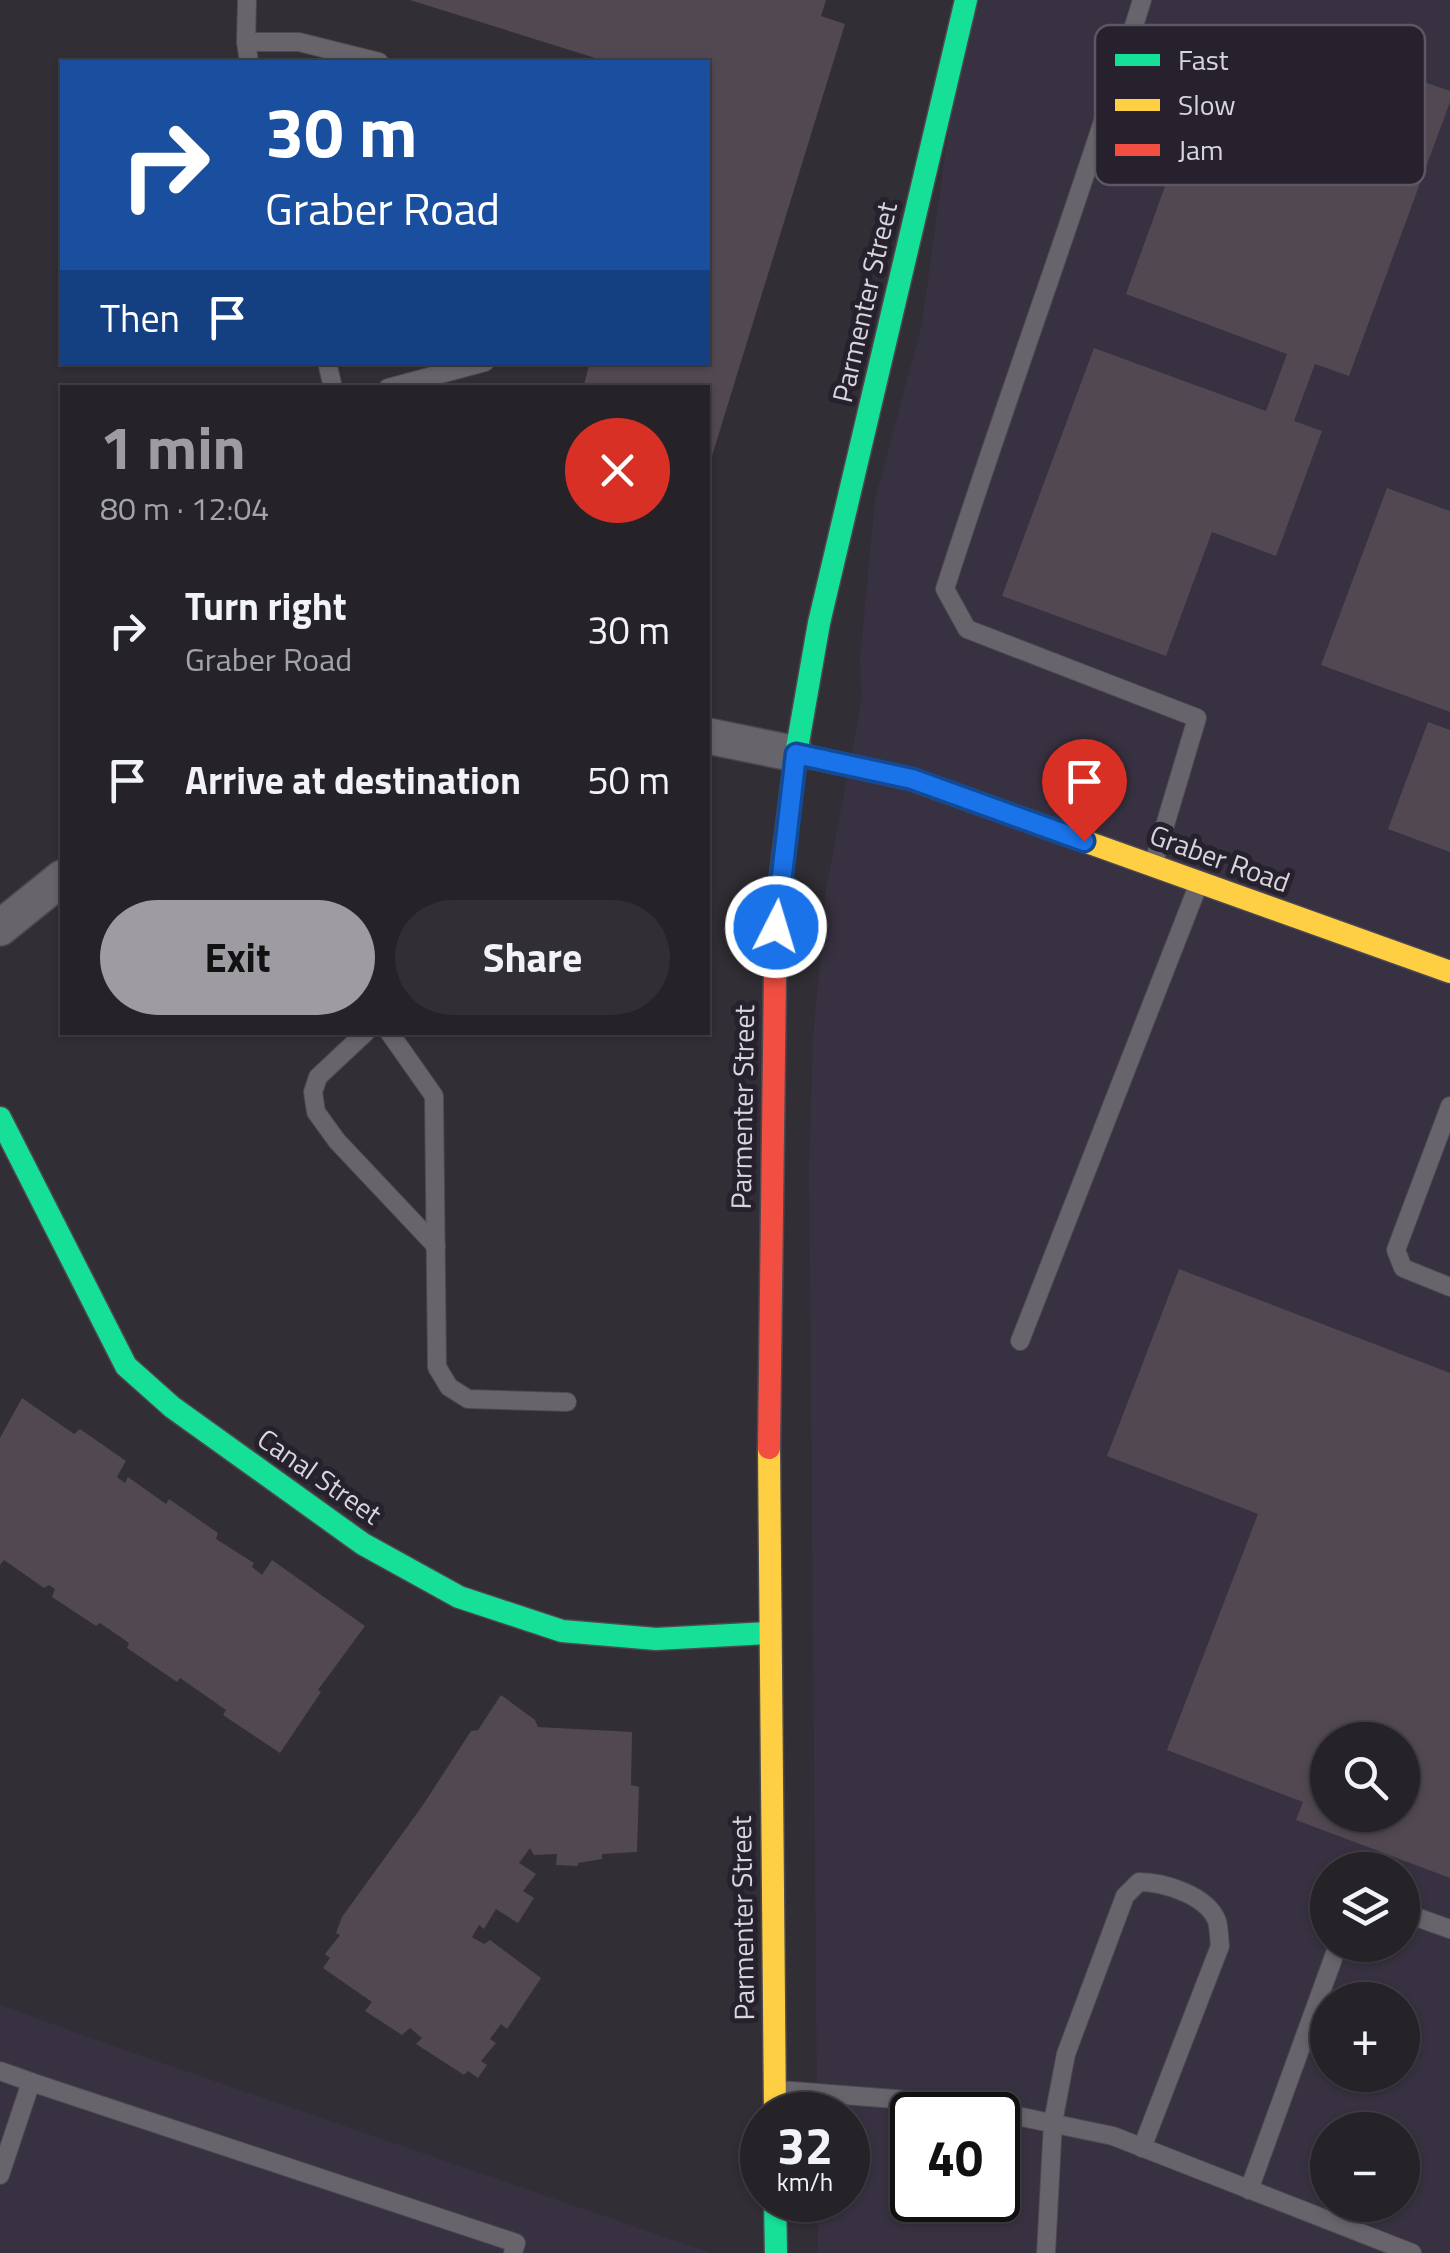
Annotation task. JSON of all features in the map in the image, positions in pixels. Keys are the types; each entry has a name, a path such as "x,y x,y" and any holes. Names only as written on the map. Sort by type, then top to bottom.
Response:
{"street":[{"name":"Parmenter Street","path":"775,2090 770,1632 773,994 780,884 796,754 819,623 966,0"},
{"path":"710,736 796,754"},
{"name":"Graber Road","path":"796,754 912,779 1450,972"},
{"path":"0,928 60,880"},
{"name":"Canal Street","path":"0,1118 126,1366 172,1407 362,1544 460,1597 562,1632 656,1640 770,1632"},
{"path":"776,2222 776,2253"}],"lane":[{"path":"247,0 250,60"},
{"path":"1134,25 1142,0"},
{"path":"246,42 299,42 372,60"},
{"path":"1095,150 1002,411 944,589 967,628 1198,718 1153,866"},
{"path":"399,385 474,365"},
{"path":"1020,1341 1199,883"},
{"path":"363,1035 318,1078 313,1092 316,1112 337,1141 436,1246"},
{"path":"391,1035 434,1096 437,1368 449,1387 468,1400 567,1402"},
{"path":"1450,1106 1396,1250 1403,1268 1450,1287"},
{"path":"1046,2253 1053,2122 1066,2054 1124,1896 1138,1882 1154,1882 1197,1899 1217,1920 1220,1946 1142,2148"},
{"path":"1420,1918 1450,1929"},
{"path":"1250,2190 1332,1962"},
{"path":"0,2071 516,2243 513,2253"},
{"path":"0,2176 31,2082"},
{"path":"775,2090 960,2104 1113,2136 1412,2253"}],"shaded area":[{"path":"966,0 1450,0 1450,2253 818,2253 818,2222 870,2222 870,2092 817,2092 809,1166 813,1039 826,890 862,698 860,659 875,500 922,324"},
{"path":"0,2005 125,2050 711,2253 0,2253"}],"building":[{"path":"410,0 826,0 821,16 845,24 710,463 710,385 584,385 589,365 710,365 710,60 602,60"},
{"path":"1425,82 1450,91 1450,102 1425,170"},
{"path":"1165,185 1419,185 1349,376 1315,364 1294,421 1322,431 1276,556 1212,532 1166,656 1002,596 1094,348 1266,411 1287,354 1126,294"},
{"path":"1387,488 1450,511 1450,712 1321,665"},
{"path":"1428,722 1450,730 1450,852 1388,829"},
{"path":"1179,1269 1450,1373 1450,1878 1420,1867 1420,1852 1381,1852 1328,1832 1420,1832 1420,1722 1310,1722 1310,1825 1296,1820 1303,1802 1167,1750 1258,1514 1107,1456"},
{"path":"22,1398 74,1434 80,1429 126,1461 117,1477 125,1483 128,1477 166,1504 169,1499 218,1533 216,1539 254,1563 252,1567 262,1575 272,1560 365,1626 318,1690 321,1692 280,1753 223,1715 226,1710 180,1678 177,1682 127,1648 129,1643 100,1623 96,1626 52,1597 55,1589 49,1585 44,1588 4,1560 0,1565 0,1438"},
{"path":"501,1695 535,1720 538,1727 632,1732 631,1785 639,1787 637,1852 602,1854 602,1859 578,1866 556,1865 557,1854 534,1855 530,1848 519,1863 536,1874 523,1891 534,1898 518,1923 496,1909 484,1929 479,1925 472,1937 484,1944 490,1940 541,1978 507,2029 501,2024 490,2039 496,2043 481,2061 487,2065 478,2078 468,2071 464,2075 416,2044 422,2038 410,2028 402,2035 365,2011 372,2002 323,1968 330,1958 325,1954 340,1935 336,1933 342,1917 471,1731 478,1730"}],"traffic: fast":[{"path":"775,974 780,883 796,754 819,623 966,0"},
{"path":"0,1118 126,1366 172,1407 363,1544 459,1597 562,1631 656,1639 769,1633"},
{"path":"775,2222 776,2253"}],"traffic: slow":[{"path":"796,754 911,779 1450,972"},
{"path":"769,1448 775,2092"}],"traffic: jam":[{"path":"769,1448 775,974"}],"route":[{"path":"776,927 796,754 912,779 1084,841"}]}
